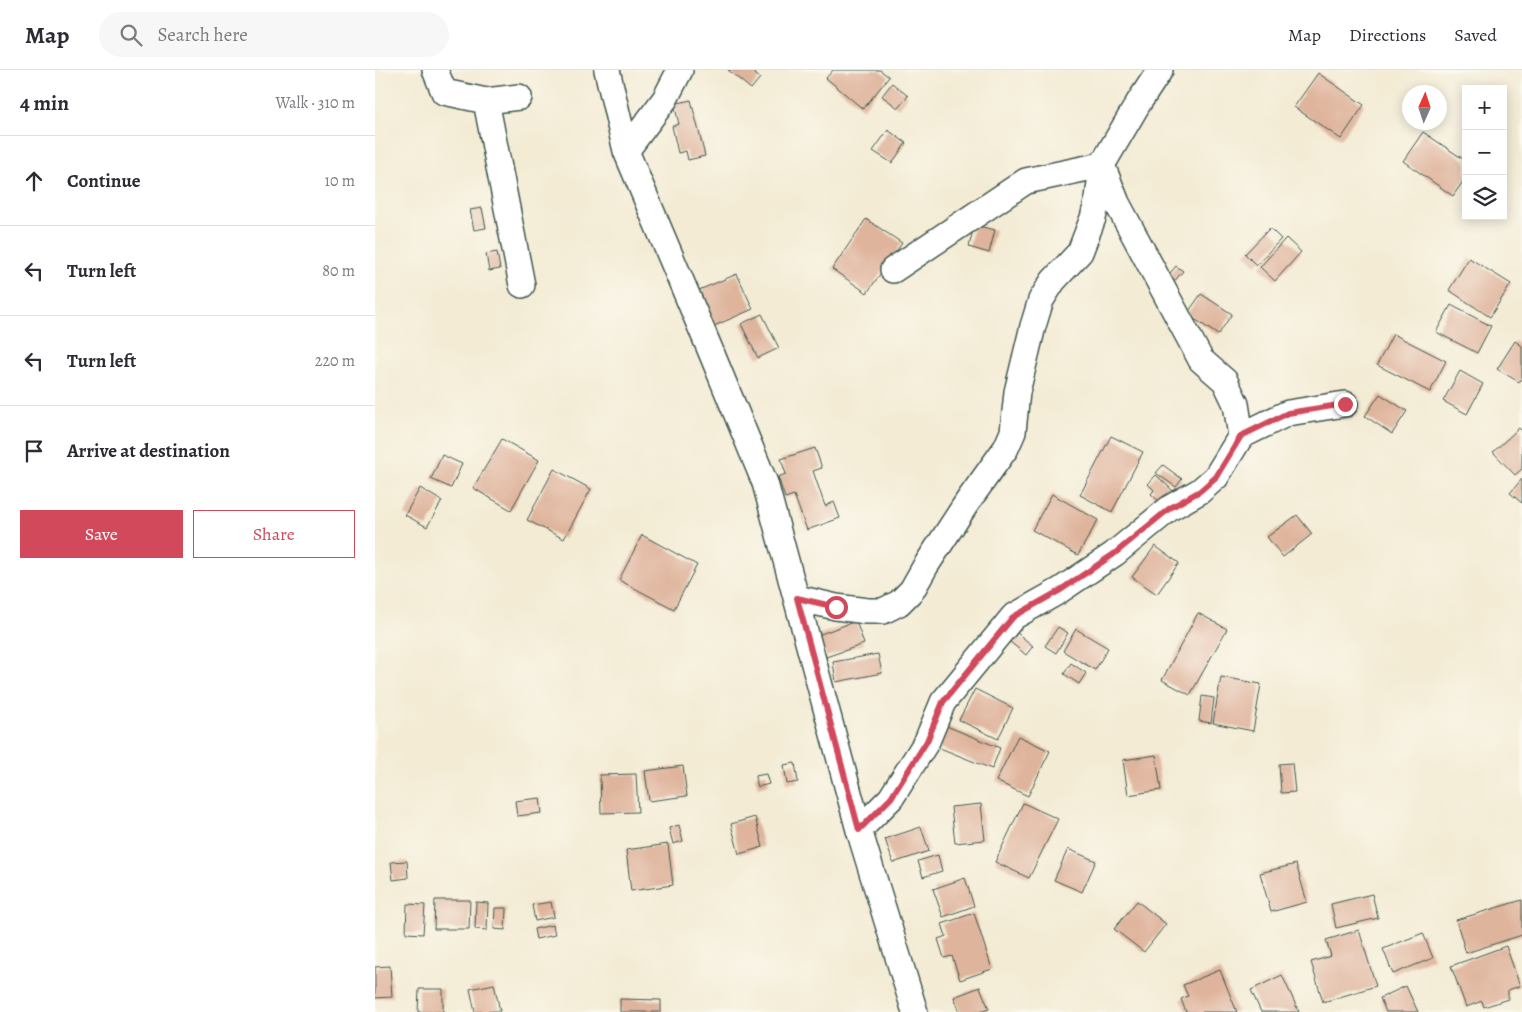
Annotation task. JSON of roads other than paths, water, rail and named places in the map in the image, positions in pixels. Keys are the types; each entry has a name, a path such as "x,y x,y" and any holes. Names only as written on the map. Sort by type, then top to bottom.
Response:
{"street":[{"path":"435,70 445,92 486,101 519,97"},
{"path":"607,70 626,151 765,482 859,830 915,1012"},
{"path":"626,151 665,100 680,70"},
{"path":"797,598 836,607 883,611 899,602 912,590 963,509 1006,448 1013,432 1017,392 1041,300 1053,281 1080,252 1098,199 1102,166 1160,70"},
{"path":"486,101 522,285"},
{"path":"893,270 1026,181 1102,166"},
{"path":"1102,166 1117,203 1201,360 1225,381 1236,404 1241,436"},
{"path":"859,830 891,798 927,741 943,702 1013,617 1059,591 1114,554 1170,508 1200,491 1216,477 1241,436 1288,413 1345,404"}]}
